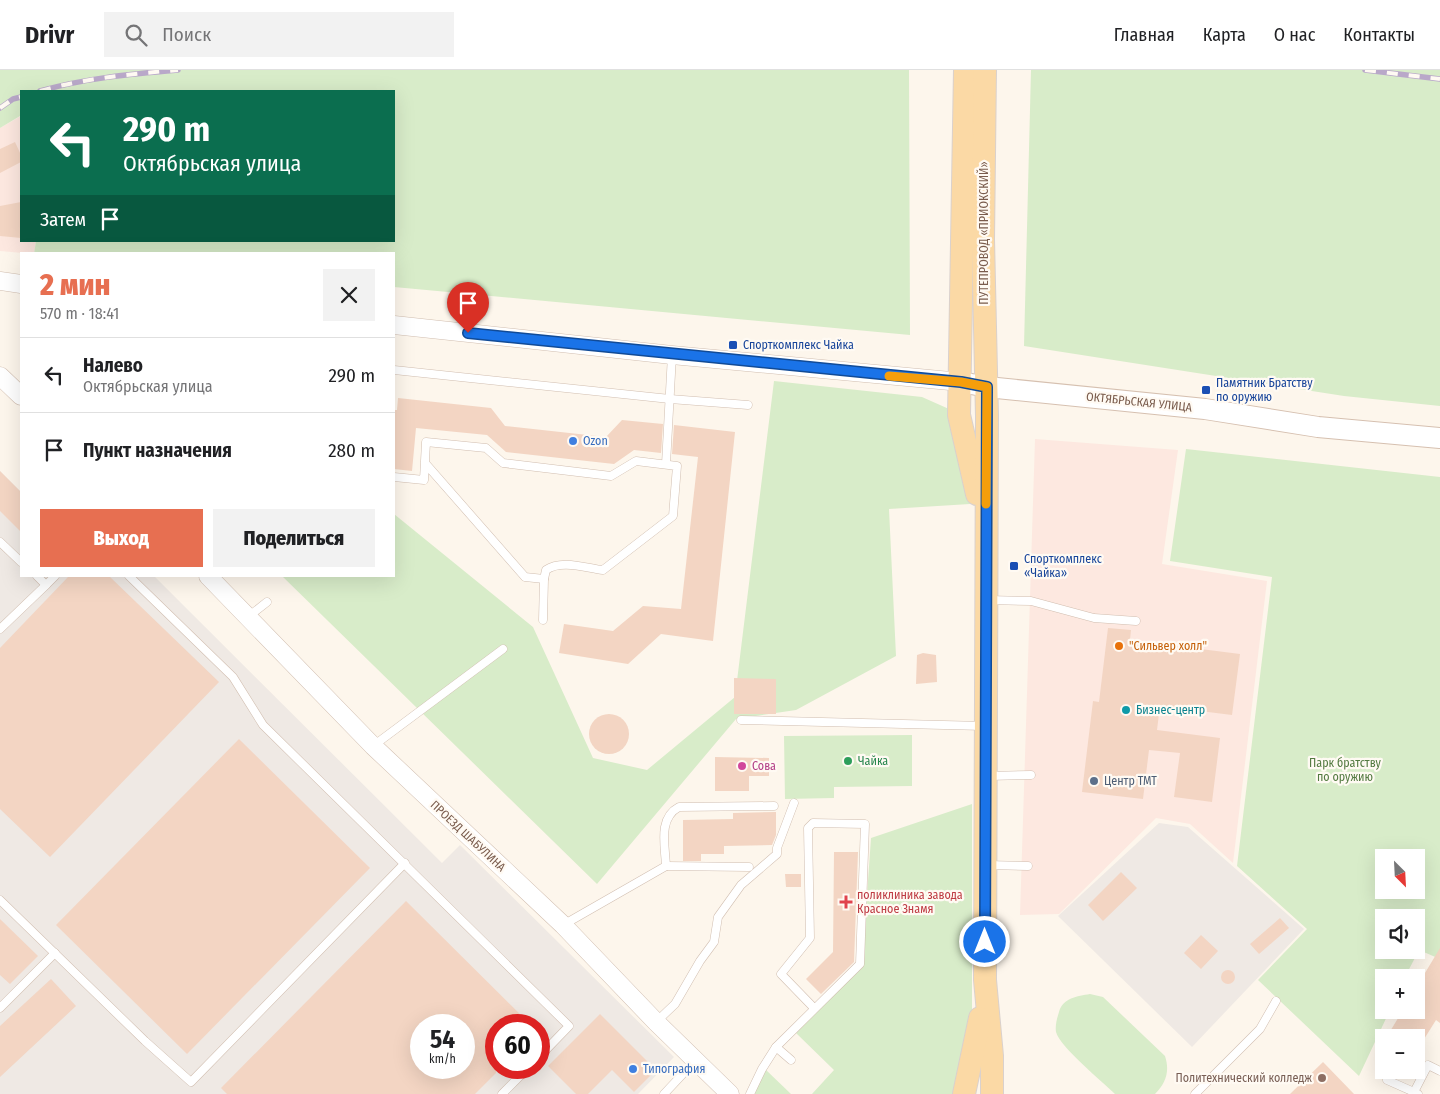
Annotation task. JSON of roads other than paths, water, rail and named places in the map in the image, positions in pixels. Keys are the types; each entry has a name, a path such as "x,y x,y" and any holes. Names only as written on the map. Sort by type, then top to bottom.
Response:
{"main road":[{"name":"ПУТЕПРОВОД «ПРИОКСКИЙ»","path":"961,382 975,75"},
{"name":"ПУТЕПРОВОД «ПРИОКСКИЙ»","path":"975,75 983,239 987,387"},
{"name":"ОКТЯБРЬСКАЯ УЛИЦА","path":"961,382 987,387 1205,409 1318,427 1440,438"},
{"path":"961,382 959,415 985,530"},
{"path":"987,387 984,865 985,980 992,1056 992,1094"},
{"path":"964,1094 979,1033 985,980"}],"street":[{"name":"ОКТЯБРЬСКАЯ УЛИЦА","path":"395,324 672,355 961,382"},
{"path":"0,376 20,395"},
{"name":"ПРОЕЗД ШАБУЛИНА","path":"209,577 373,746 563,925 656,1022 730,1094"}],"lane":[{"path":"666,464 672,355"},
{"path":"395,370 670,399 748,405"},
{"path":"395,477 424,480 426,442 486,448 503,463 611,476 636,461 677,466 673,516 603,570 561,565 552,566 546,570 543,620"},
{"path":"425,463 525,577 544,579"},
{"path":"0,542 20,561"},
{"path":"38,577 46,585"},
{"path":"0,629 54,577"},
{"path":"130,577 232,677 263,726 570,1026 550,1046"},
{"path":"986,600 1031,600 1094,618 1136,621"},
{"path":"248,617 267,602"},
{"path":"373,746 504,650"},
{"path":"741,720 985,726"},
{"path":"986,776 1031,775"},
{"path":"656,1022 675,1004 700,960 714,942 718,917 740,885 776,854 794,804"},
{"path":"666,866 665,822 670,812 679,807 774,806"},
{"path":"750,1094 762,1069 776,1047 860,964 865,824 813,823 808,828 810,938 781,974 814,1008"},
{"path":"0,900 145,1041 191,1082 405,863"},
{"path":"984,865 1028,866"},
{"path":"563,925 666,866 749,867"},
{"path":"0,1008 54,953"},
{"path":"1194,1094 1260,1028 1276,1001"},
{"path":"776,1047 790,1060"},
{"path":"664,1094 695,1061"},
{"path":"1387,1080 1416,1093 1428,1065 1440,1071"},
{"path":"502,1094 517,1079"}],"railway":[{"path":"44,90 91,80 178,70"},
{"path":"1365,70 1440,79"},
{"path":"0,108 13,99 20,97"}],"place":[{"name":"Спорткомплекс Чайка","path":"733,345"},
{"name":"Памятник Братству по оружию","path":"1206,390"},
{"name":"Ozon","path":"573,441"},
{"name":"Спорткомплекс «Чайка»","path":"1014,566"},
{"name":"\"Сильвер холл\"","path":"1119,646"},
{"name":"Бизнес-центр","path":"1126,710"},
{"name":"Чайка","path":"848,761"},
{"name":"Сова","path":"742,766"},
{"name":"Центр ТМТ","path":"1094,781"},
{"name":"поликлиника завода Красное Знамя","path":"846,902"},
{"name":"Типография","path":"633,1069"},
{"name":"Политехнический колледж","path":"1322,1078"}],"park label":[{"name":"Парк братству по оружию","path":"1345,770"}]}
